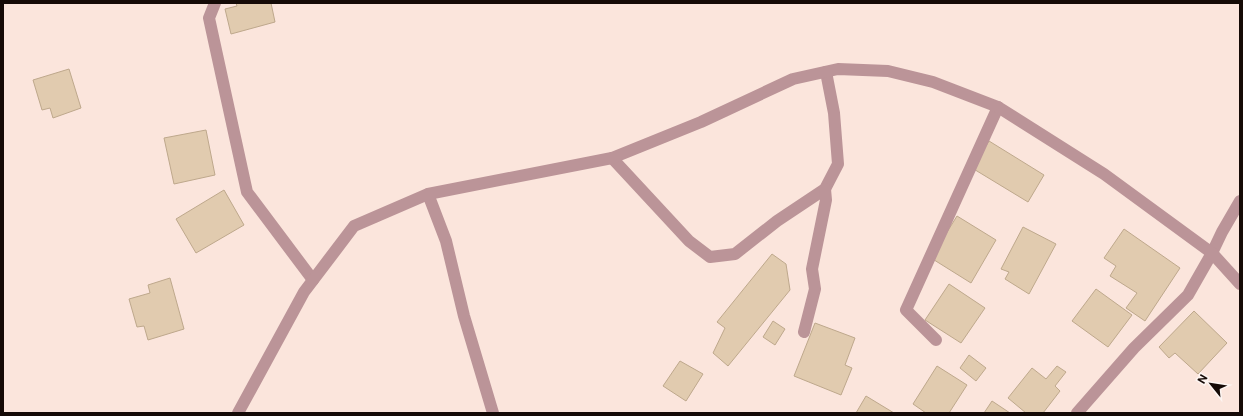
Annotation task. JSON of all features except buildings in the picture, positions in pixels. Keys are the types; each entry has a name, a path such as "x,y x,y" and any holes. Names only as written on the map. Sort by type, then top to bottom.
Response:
{"street":[{"path":"215,3 209,18 247,192 313,280"},
{"path":"238,413 304,292 354,226 428,194 612,158 701,122 793,79 838,69 888,71 933,82 998,107 1104,174 1212,253 1240,284"},
{"path":"612,158 689,241 710,257 735,254 777,221 825,189 838,164 834,113 826,72"},
{"path":"936,340 906,310 998,107"},
{"path":"804,332 815,289 812,269 826,200 825,189"},
{"path":"428,194 446,241 464,316 493,413"},
{"path":"1077,413 1134,348 1188,295 1240,201"}]}
